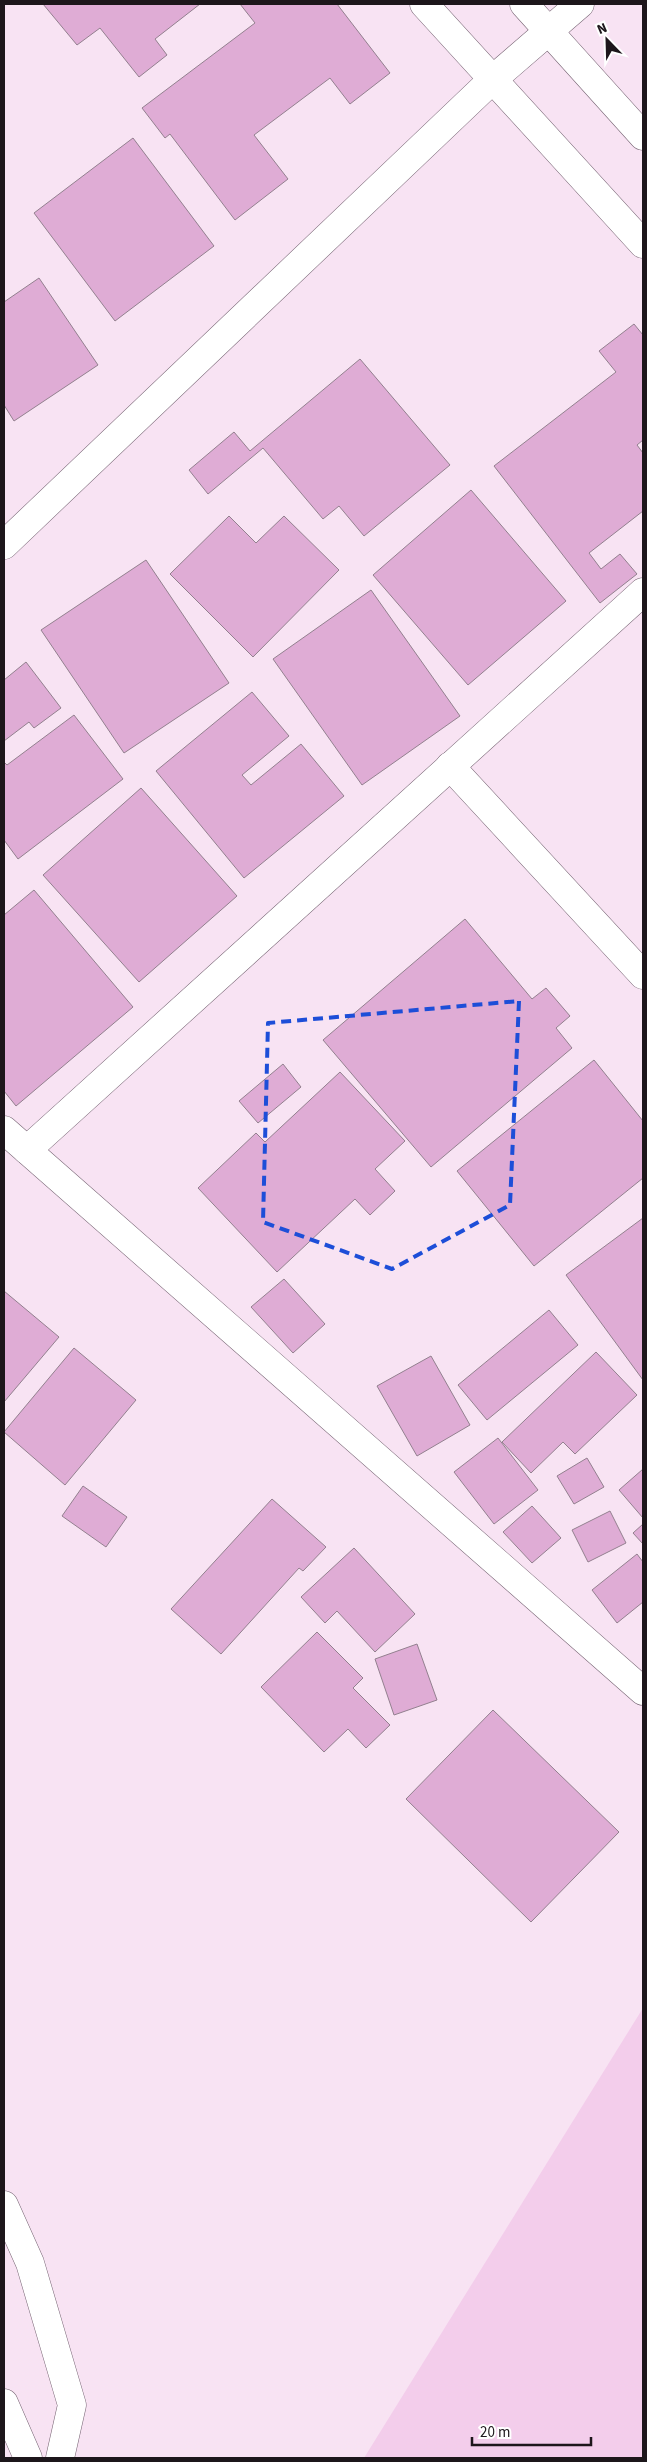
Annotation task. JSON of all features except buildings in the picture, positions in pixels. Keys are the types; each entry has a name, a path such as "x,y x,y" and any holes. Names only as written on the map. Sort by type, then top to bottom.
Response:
{"street":[{"path":"424,4 643,244"},
{"path":"524,4 643,136"},
{"path":"4,546 492,80 580,4"},
{"path":"27,1150 643,592"},
{"path":"450,766 643,974"},
{"path":"4,1130 643,1691"},
{"path":"4,2205 30,2263 72,2405 60,2458"},
{"path":"4,2403 28,2458"}],"highlighted area":[{"path":"519,1001 510,1205 392,1269 263,1222 268,1023"}],"shaded area":[{"path":"643,2008 643,2458 364,2458"}]}
